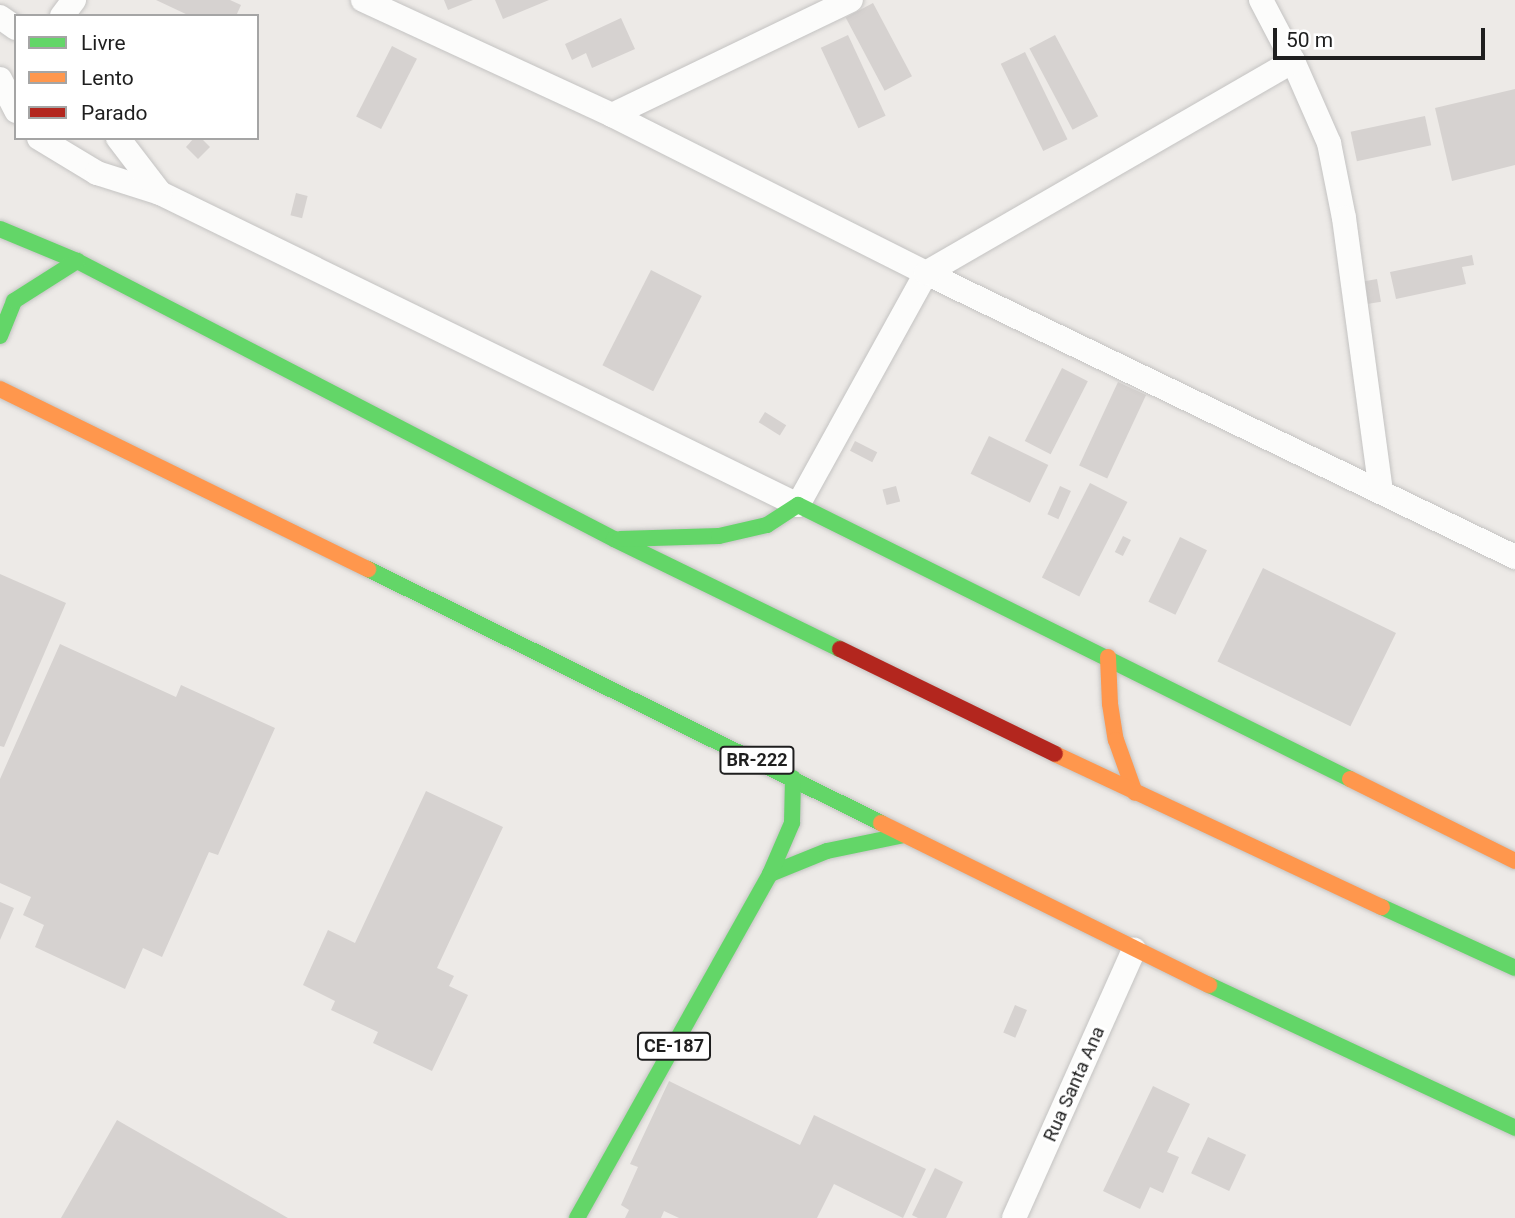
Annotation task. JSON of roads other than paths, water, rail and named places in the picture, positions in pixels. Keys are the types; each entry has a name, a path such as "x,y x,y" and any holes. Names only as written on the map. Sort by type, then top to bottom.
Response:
{"main road":[{"path":"0,229 77,261 614,539 1135,793 1515,968"},
{"path":"0,336 14,301 77,261"},
{"name":"BR-222","path":"0,389 793,778 1134,950 1515,1128"},
{"path":"614,539 719,536 767,525 798,505 1515,861"},
{"path":"1108,657 1110,704 1116,740 1135,793"},
{"name":"CE-187","path":"577,1218 770,874 792,824 793,778"},
{"path":"770,874 827,851 904,835"},
{"path":"1478,1109 1515,1109"}],"street":[{"path":"363,0 612,115 926,273 1515,557"},
{"path":"612,115 851,0"},
{"path":"1261,0 1293,61 1331,156 1344,218 1381,492"},
{"path":"42,140 97,173 160,193 798,505 926,273 1293,61"},
{"path":"6,77 14,104"},
{"path":"120,140 160,193"},
{"name":"Rua Santa Ana","path":"1014,1218 1134,950"}]}
